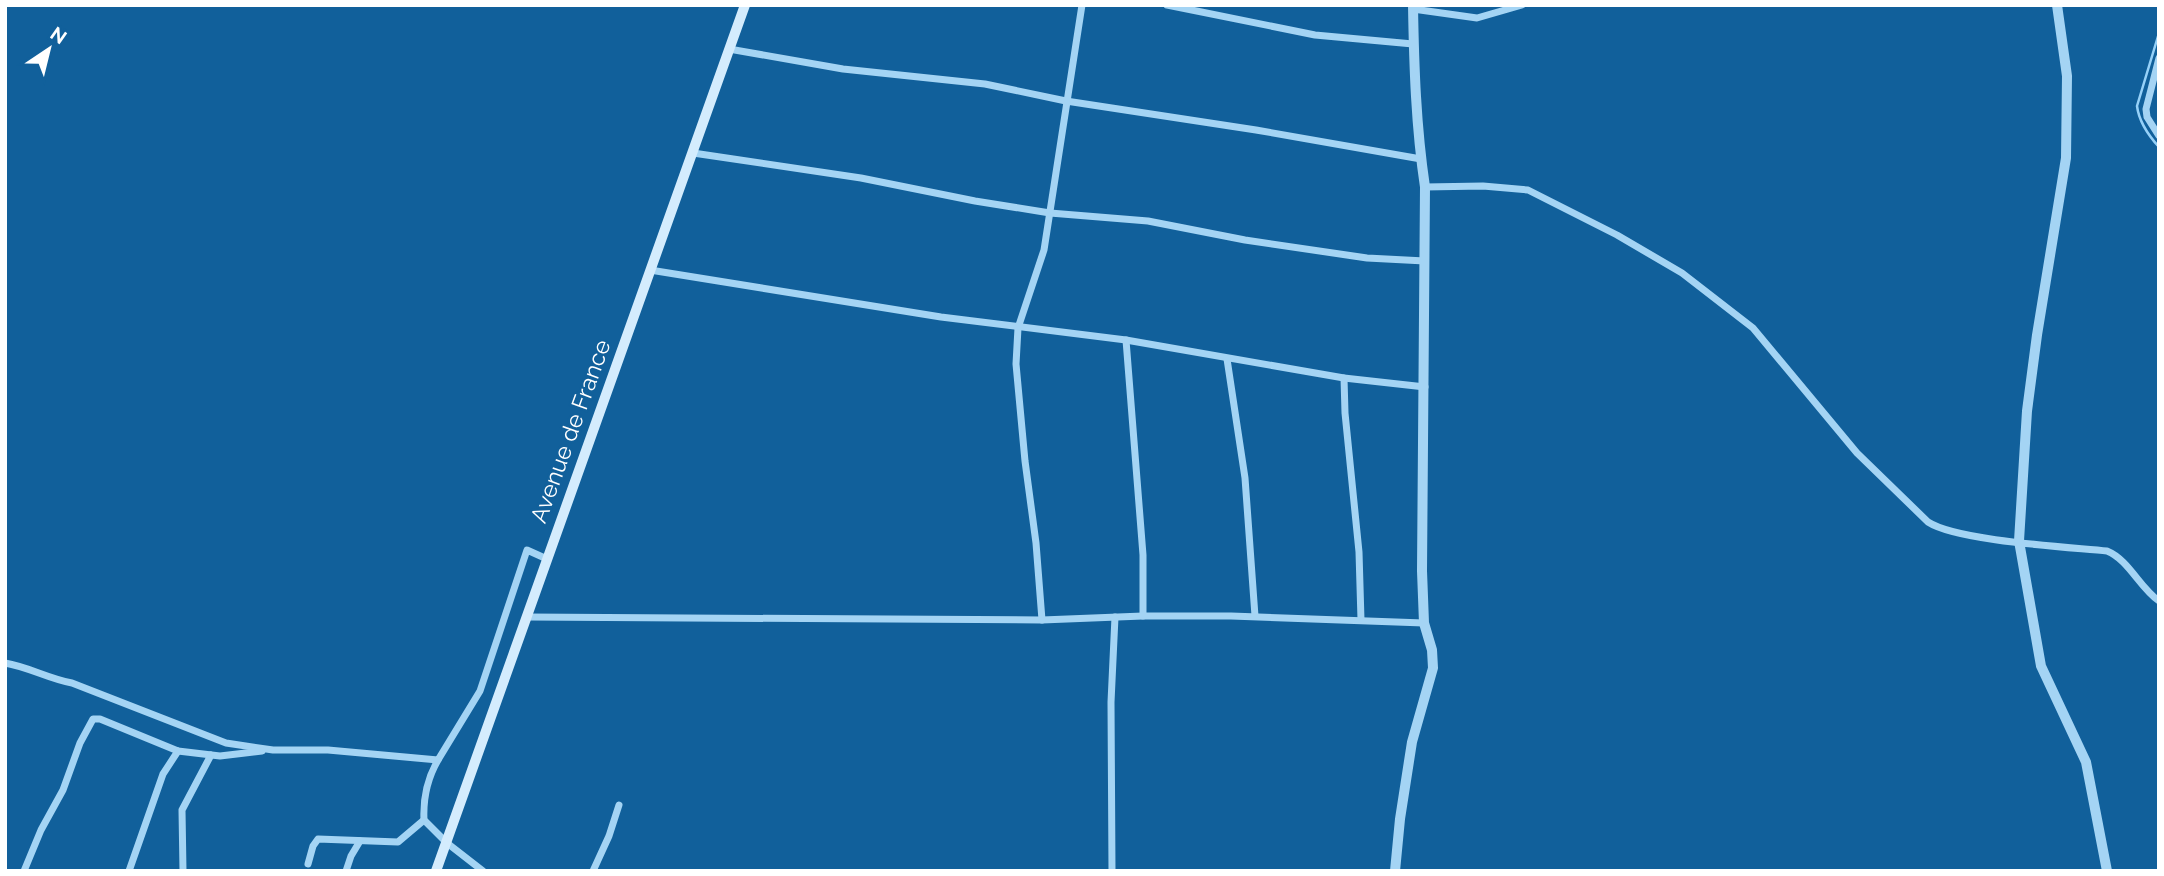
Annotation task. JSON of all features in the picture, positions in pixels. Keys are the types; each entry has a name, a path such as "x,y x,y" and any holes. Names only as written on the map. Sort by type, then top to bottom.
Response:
{"main road":[{"name":"Avenue de France","path":"436,871 745,5"}],"street":[{"path":"1042,620 1016,364 1018,328 1043,255 1082,5"},
{"path":"1167,5 1315,35 1413,44"},
{"path":"1395,871 1413,732 1433,668 1432,650 1424,623 1422,514 1425,187 1413,44 1413,7 1477,18 1522,5"},
{"path":"2057,5 2067,76 2066,158 2030,386 2021,477 2019,541 2040,666 2086,762 2107,871"},
{"path":"729,49 843,69 985,84 1066,101 1421,159"},
{"path":"2159,58 2146,109 2147,117 2159,136"},
{"path":"693,153 861,178 1050,214 1148,221 1245,240 1367,258 1425,261"},
{"path":"1425,187 1483,186 1528,190 1617,235 1678,271 1753,328 1857,453 1928,522 1941,529 2107,551 2117,556 2159,601"},
{"path":"650,270 1018,328 1126,340 1344,378 1425,387"},
{"path":"1126,340 1143,555 1143,616"},
{"path":"1227,359 1245,478 1255,616"},
{"path":"1344,378 1352,496 1359,545 1361,620"},
{"path":"483,871 447,843 424,820 423,803 432,771 481,691 527,550 547,559"},
{"path":"527,617 1042,620 1143,616 1255,616 1424,623"},
{"path":"1112,871 1111,702 1115,617"},
{"path":"5,663 39,671 58,681 72,683 226,743 273,750"},
{"path":"24,871 93,719 100,719 178,751 211,755 273,750 328,750 438,760"},
{"path":"129,871 163,774 178,751"},
{"path":"183,871 182,810 211,755"},
{"path":"593,871 619,805"},
{"path":"308,864 318,839 398,842 424,820"},
{"path":"346,871 360,841"}],"waterway":[{"path":"2159,33 2137,106 2145,128 2159,147"}]}
